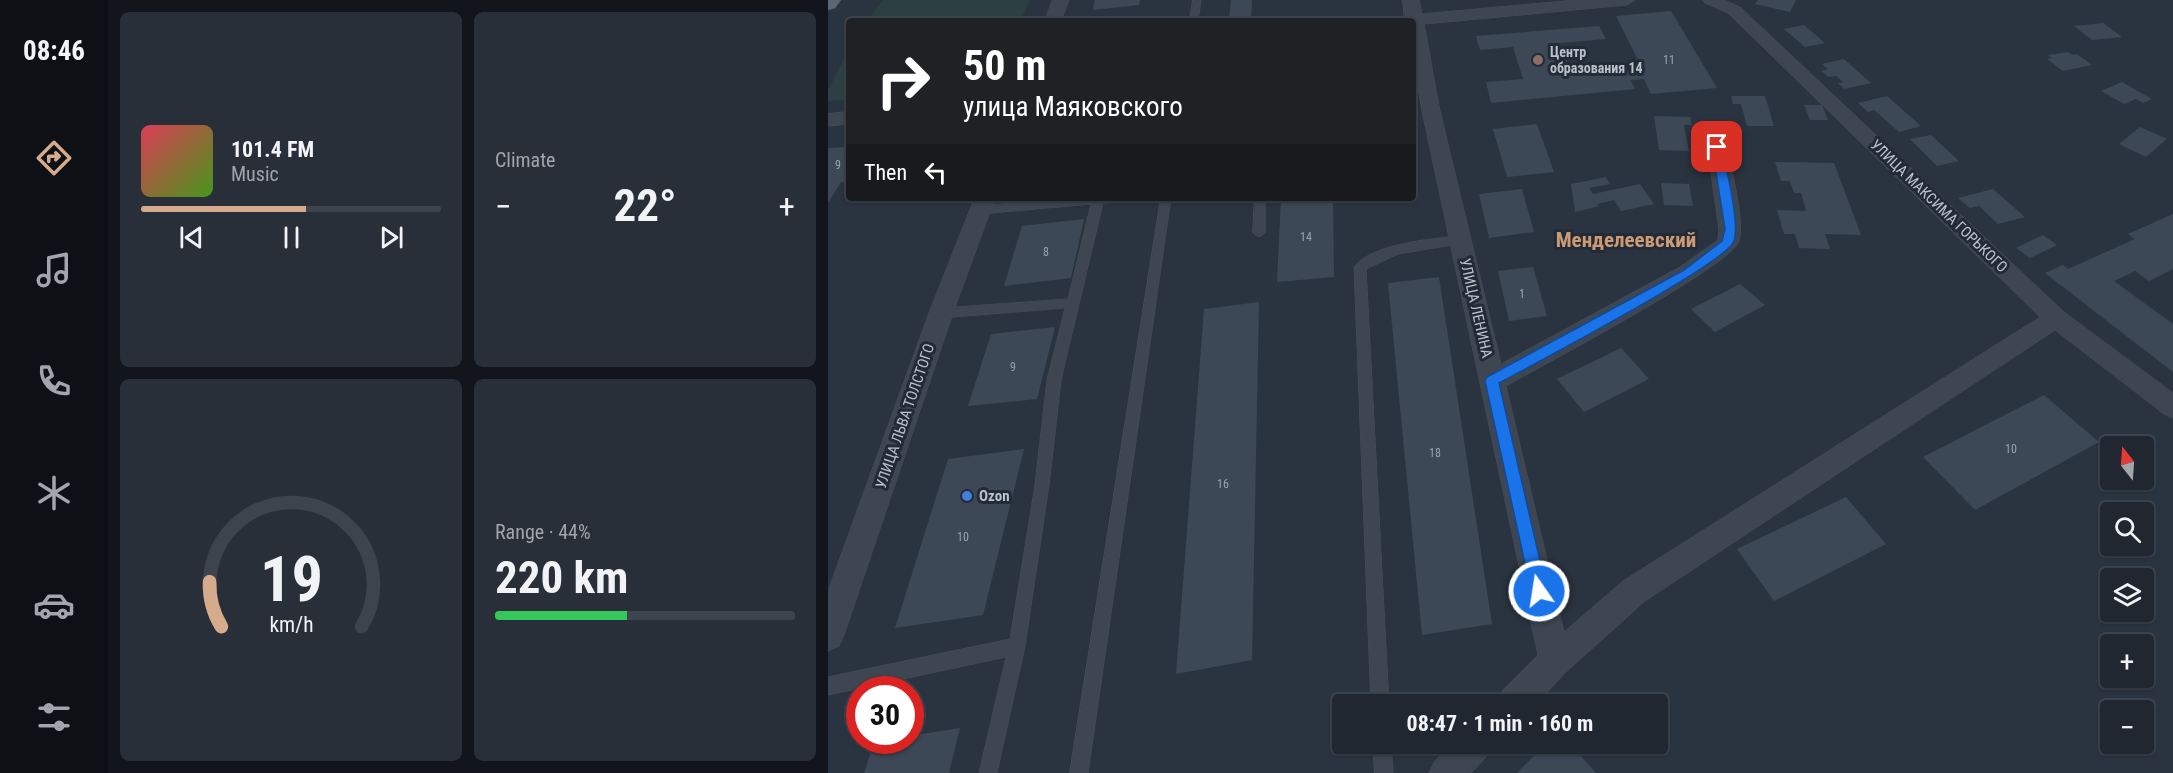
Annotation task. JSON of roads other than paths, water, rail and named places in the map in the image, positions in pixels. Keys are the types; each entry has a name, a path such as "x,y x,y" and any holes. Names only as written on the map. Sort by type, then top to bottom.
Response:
{"main road":[{"path":"828,4 831,0"}],"street":[{"path":"1054,18 1060,0"},
{"name":"УЛИЦА ЛЕНИНА","path":"1411,0 1413,18"},
{"path":"1416,20 1628,0"},
{"name":"УЛИЦА МАКСИМА ГОРЬКОГО","path":"1711,0 1734,10 2056,318 2173,407"},
{"name":"УЛИЦА ЛЕНИНА","path":"1417,70 1460,240 1555,661"},
{"path":"828,120 846,118"},
{"path":"1492,381 1688,273 1728,243 1730,229 1717,147"},
{"name":"УЛИЦА ЛЬВА ТОЛСТОГО","path":"828,635 941,313 982,204"},
{"path":"1523,694 1555,661 1634,591 2056,318"},
{"path":"1447,773 1465,754"}],"lane":[{"path":"1194,18 1197,0"},
{"path":"982,204 1069,201"},
{"path":"988,773 1017,646 1042,485 1054,380 1098,201"},
{"path":"1079,773 1166,201"},
{"path":"1259,233 1260,201"},
{"path":"1379,694 1360,267 1378,254 1460,240"},
{"path":"941,313 1071,303"},
{"path":"828,686 1017,646"},
{"path":"1383,754 1384,773"}],"place":[{"name":"Центр образования 14","path":"1538,60"},
{"name":"Ozon","path":"967,496"}],"district":[{"name":"Менделеевский","path":"1626,240"}]}
